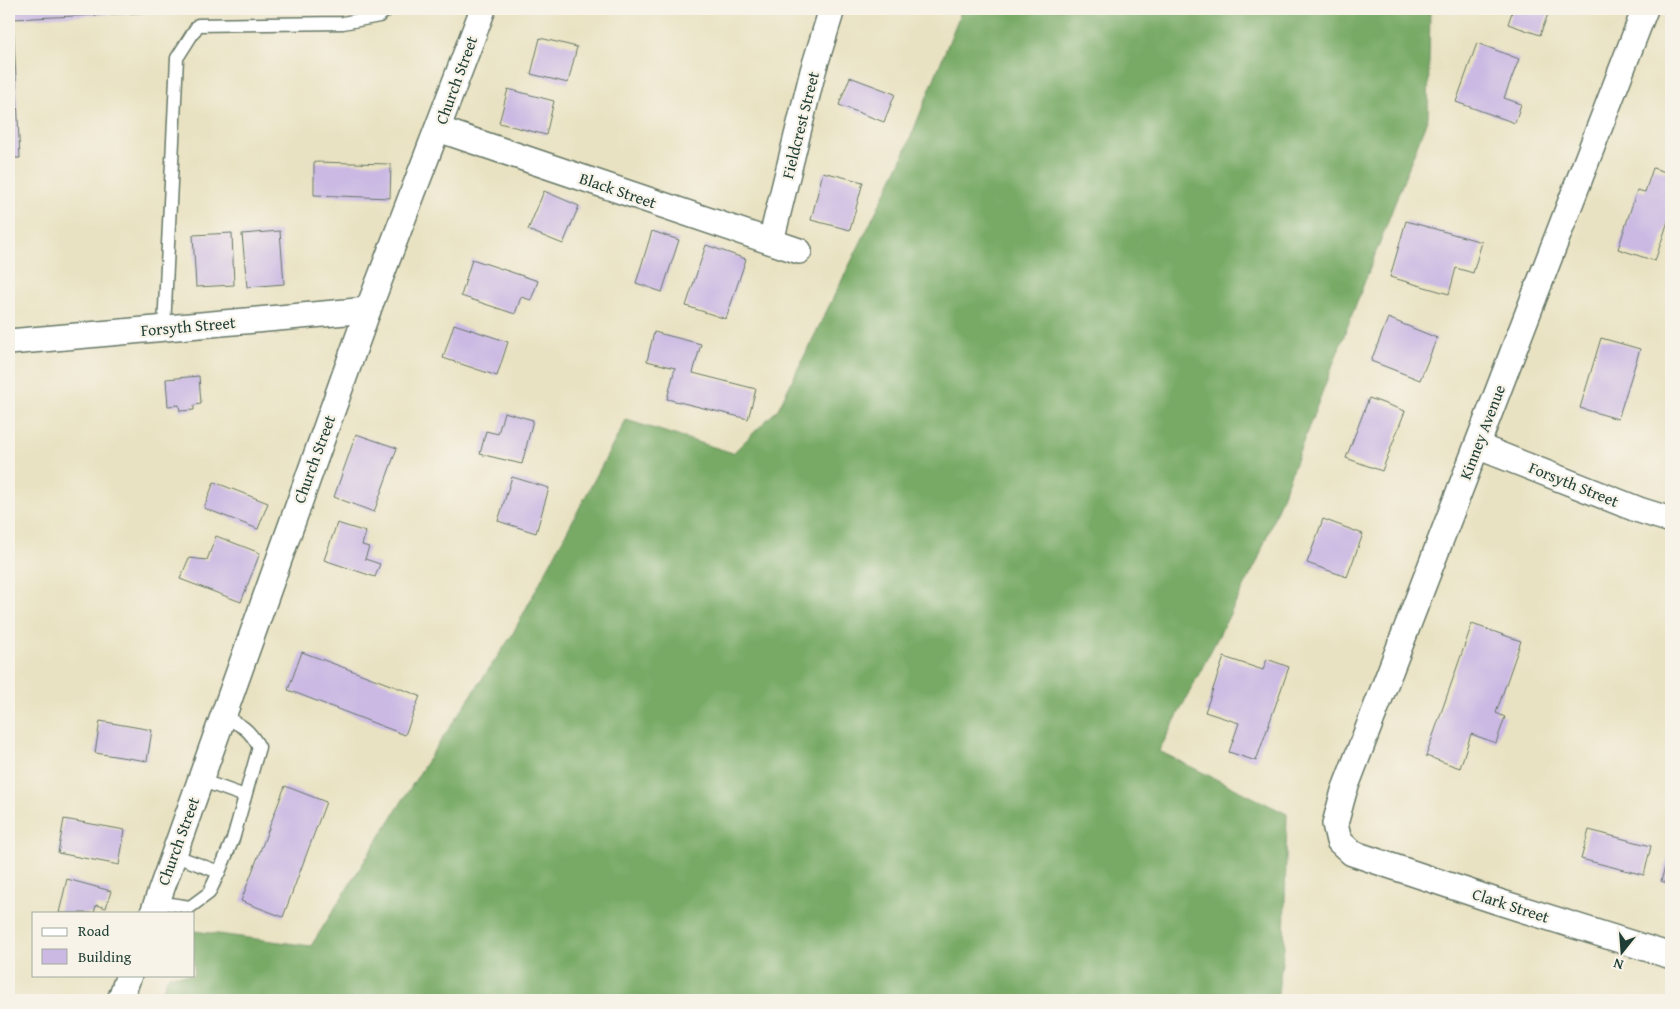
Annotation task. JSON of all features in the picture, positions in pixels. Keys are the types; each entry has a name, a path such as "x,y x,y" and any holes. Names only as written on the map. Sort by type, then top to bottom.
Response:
{"street":[{"name":"Church Street","path":"155,907 368,310 483,9"},
{"name":"Fieldcrest Street","path":"771,241 813,71 832,9"},
{"name":"Kinney Avenue","path":"1352,853 1339,841 1335,824 1344,791 1645,9"},
{"name":"Black Street","path":"438,129 799,250"},
{"name":"Forsyth Street","path":"9,342 368,310"},
{"name":"Forsyth Street","path":"1477,446 1639,510 1671,520"},
{"name":"Clark Street","path":"1352,853 1671,956"},
{"path":"120,1000 129,976"}],"lane":[{"path":"164,328 177,58 198,25 343,23 379,16 388,9"},
{"path":"155,907 190,907 209,894 233,840 259,746 252,733 237,722 222,717"},
{"path":"200,780 246,796"},
{"path":"173,855 219,872"}],"green space":[{"path":"962,9 1430,9 1428,117 1257,562 1159,751 1287,814 1284,947 1277,1000 158,1000 169,976 195,976 195,931 311,946 431,755 512,635 626,420 733,453 778,409 902,159"}],"building":[{"path":"9,9 176,9 176,11 13,19 20,158 9,158"},
{"path":"1513,9 1550,9 1540,35 1508,24"},
{"path":"540,38 577,47 568,83 531,74"},
{"path":"1477,43 1519,59 1504,98 1521,104 1515,123 1456,102"},
{"path":"850,77 895,94 884,122 839,105"},
{"path":"508,89 554,101 546,135 499,123"},
{"path":"314,162 391,164 390,198 314,195"},
{"path":"1653,168 1671,174 1671,212 1655,261 1618,249 1637,190 1645,192"},
{"path":"823,172 863,182 850,230 811,220"},
{"path":"544,191 579,206 563,244 528,230"},
{"path":"1406,221 1482,242 1473,273 1456,268 1449,294 1390,277"},
{"path":"280,231 284,284 247,287 242,234"},
{"path":"652,231 679,240 662,292 636,283"},
{"path":"232,233 234,285 196,287 193,235"},
{"path":"706,245 746,259 726,319 686,306"},
{"path":"472,259 538,281 531,300 521,297 515,314 461,296"},
{"path":"1388,318 1437,338 1420,380 1371,361"},
{"path":"454,324 508,342 497,376 443,358"},
{"path":"654,332 701,344 693,373 756,389 748,419 667,399 675,368 647,361"},
{"path":"1601,338 1640,349 1618,419 1580,408"},
{"path":"199,376 201,404 194,405 194,410 180,411 179,405 168,406 166,379"},
{"path":"1369,398 1405,411 1382,471 1346,458"},
{"path":"504,412 533,420 522,464 480,454 486,431 498,434"},
{"path":"356,434 397,448 374,512 334,497"},
{"path":"512,477 549,488 536,533 498,521"},
{"path":"214,482 268,503 258,529 204,508"},
{"path":"1323,519 1363,534 1347,577 1307,563"},
{"path":"337,523 366,532 362,545 369,547 365,559 380,564 375,577 324,560"},
{"path":"216,536 260,553 241,602 180,579 189,558 207,560"},
{"path":"1472,624 1521,641 1496,713 1505,717 1496,743 1471,734 1460,768 1426,756"},
{"path":"302,652 420,696 405,735 288,690"},
{"path":"1224,657 1263,670 1267,659 1289,667 1256,761 1229,752 1239,723 1205,712"},
{"path":"100,721 152,730 147,761 95,753"},
{"path":"285,786 326,802 283,917 241,901"},
{"path":"64,819 125,830 119,865 58,853"},
{"path":"1589,830 1651,846 1644,875 1581,859"},
{"path":"1671,846 1671,884 1661,881"},
{"path":"67,879 111,891 106,908 96,905 94,912 59,912"}]}
